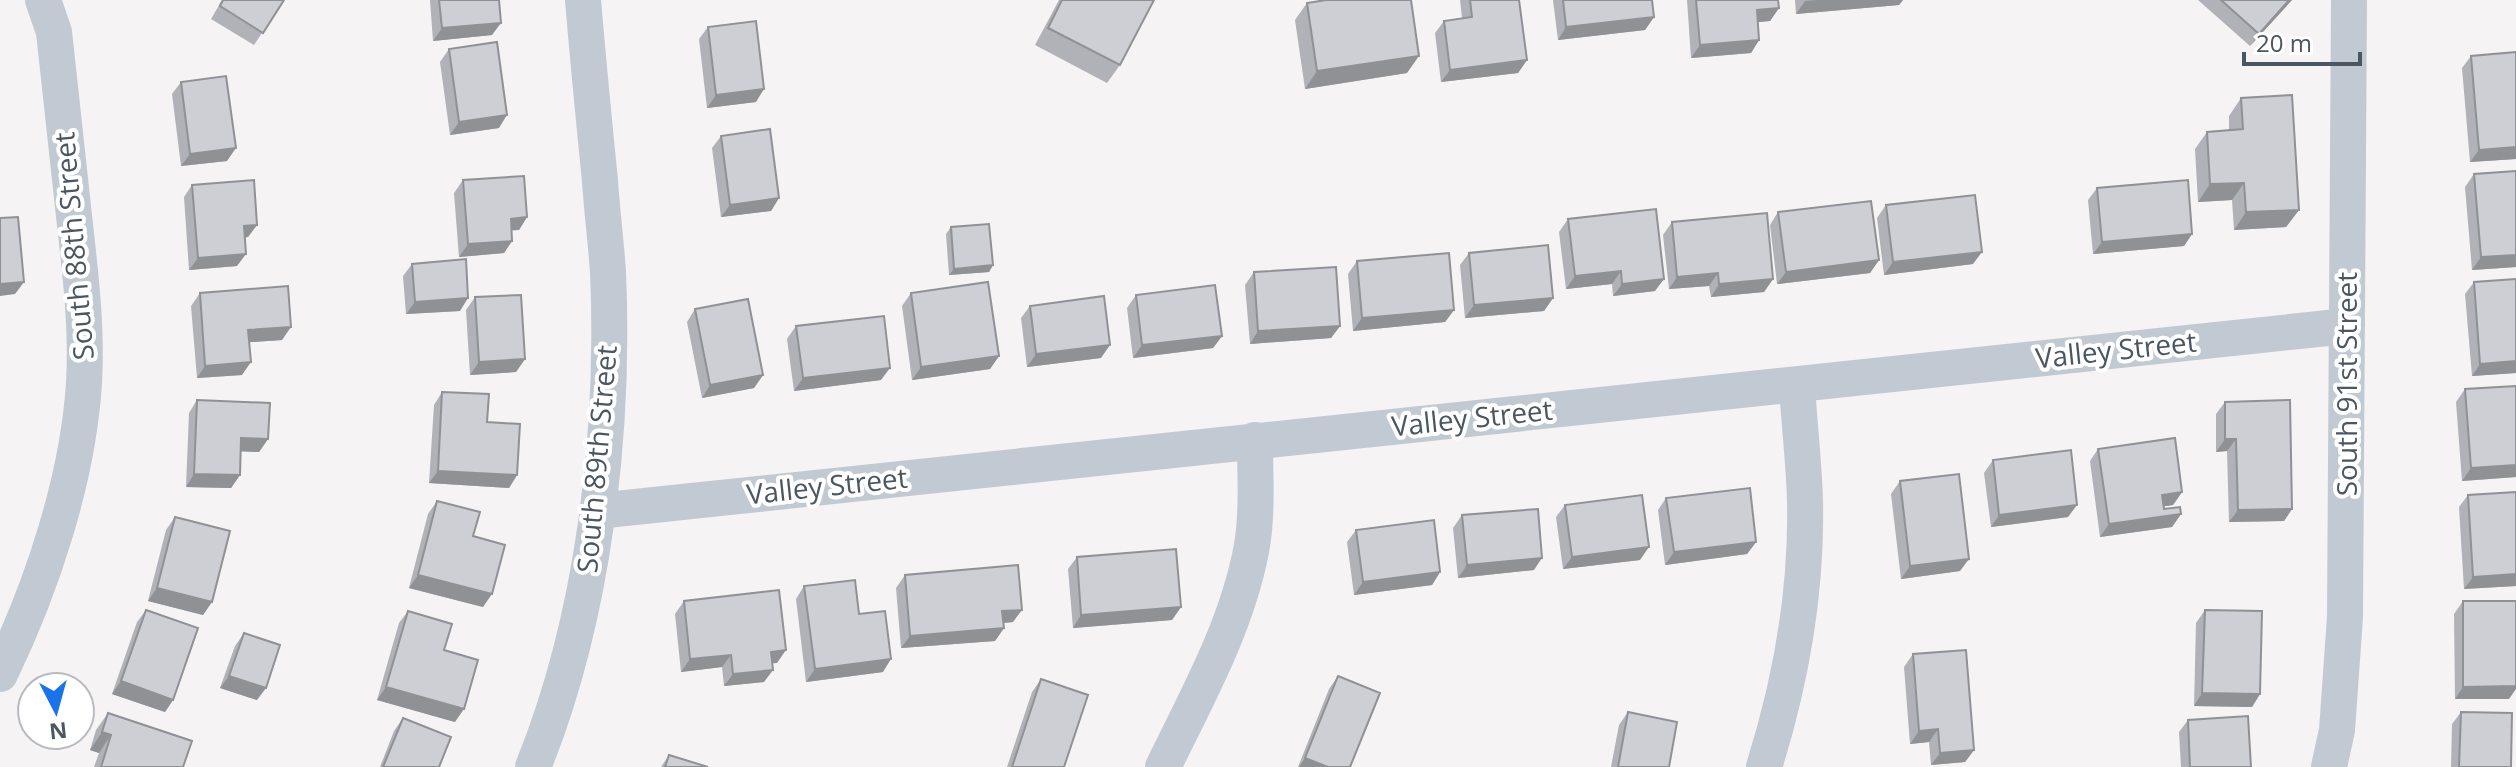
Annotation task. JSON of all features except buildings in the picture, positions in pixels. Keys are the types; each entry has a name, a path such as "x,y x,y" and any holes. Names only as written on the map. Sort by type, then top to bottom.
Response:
{"street":[{"name":"South 88th Street","path":"0,674 18,637 53,539 77,441 84,383 85,315 54,32 43,0"},
{"name":"South 89th Street","path":"533,767 565,673 584,592 597,511 608,388 608,272 583,0"},
{"name":"South 91st Street","path":"2329,767 2337,730 2345,617 2349,0"},
{"name":"Valley Street","path":"597,511 2347,326"},
{"path":"1764,767 1789,674 1803,583 1805,501 1797,384"},
{"path":"1163,767 1224,642 1240,597 1252,549 1255,440"}]}
